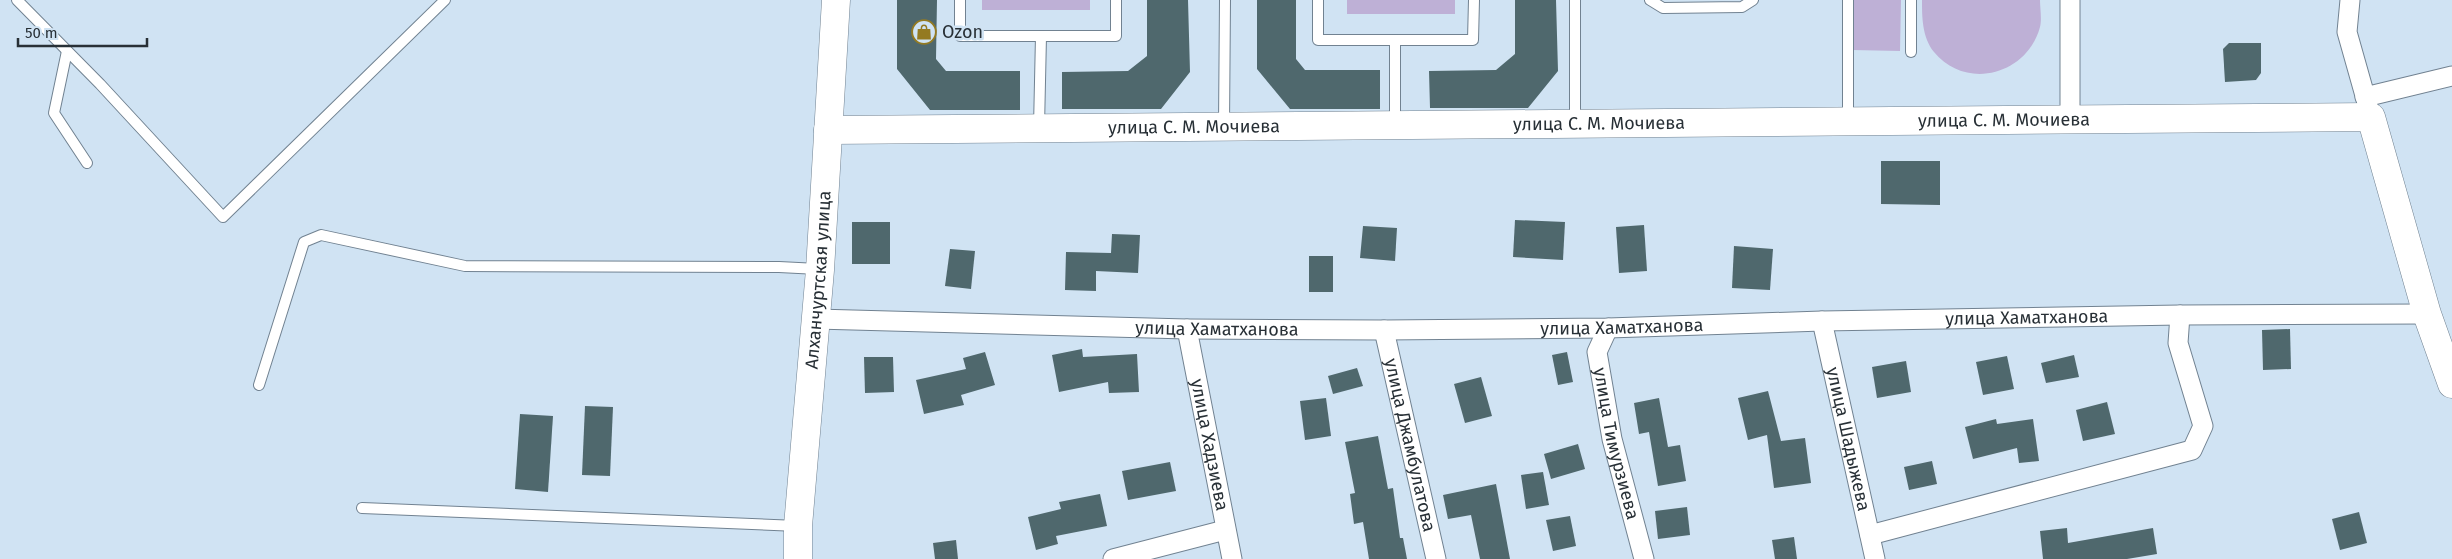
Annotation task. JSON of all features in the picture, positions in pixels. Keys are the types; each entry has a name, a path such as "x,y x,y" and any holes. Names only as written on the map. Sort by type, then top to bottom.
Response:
{"street":[{"name":"Алханчуртская улица","path":"798,559 798,526 820,270 836,0"},
{"path":"2070,0 2070,119"},
{"path":"2350,0 2347,32 2427,314 2452,384"},
{"path":"2368,107 2452,76"},
{"name":"улица С. М. Мочиева","path":"828,130 2070,119 2368,107"},
{"name":"улица Хаматханова","path":"816,319 1187,329 1384,330 1608,328 1822,321 2180,315 2427,314"},
{"path":"1870,535 2192,450 2203,426 2178,344 2180,315"},
{"name":"улица Шадыжева","path":"1822,321 1876,559"},
{"name":"улица Тимурзиева","path":"1608,328 1597,352 1612,439 1644,559"},
{"name":"улица Хадзиева","path":"1187,329 1232,559"},
{"name":"улица Джамбулатова","path":"1384,330 1436,559"},
{"path":"1113,559 1225,530"}],"lane":[{"path":"17,0 224,217 445,0"},
{"path":"960,0 960,36 1116,36 1116,0"},
{"path":"1224,126 1225,0"},
{"path":"1318,0 1318,40 1474,40 1474,0"},
{"path":"1575,0 1575,123"},
{"path":"1650,0 1662,8 1742,7 1753,0"},
{"path":"1848,0 1848,121"},
{"path":"1911,0 1911,52"},
{"path":"1039,128 1041,36"},
{"path":"1395,40 1395,125"},
{"path":"67,51 54,113 87,163"},
{"path":"259,385 304,242 321,235 465,266 779,267 820,270"},
{"path":"362,508 798,526"}],"shaded area":[{"path":"982,0 1090,0 1090,10 982,10"},
{"path":"1347,0 1455,0 1455,14 1347,14"},
{"path":"1853,0 1901,0 1900,51 1852,50"},
{"path":"1922,0 2040,0 2040,27 2033,43 2022,57 2009,66 1994,72 1978,74 1962,71 1947,64 1930,46 1924,27"}],"building":[{"path":"897,0 937,0 936,59 946,71 1020,71 1020,110 930,110 897,69"},
{"path":"1147,0 1188,0 1190,72 1161,109 1062,109 1062,72 1128,71 1147,56"},
{"path":"1257,0 1296,0 1296,59 1305,70 1380,70 1380,109 1290,109 1257,69"},
{"path":"1515,0 1556,0 1558,71 1528,108 1430,108 1429,71 1496,70 1515,54"},
{"path":"2229,43 2261,43 2261,73 2256,80 2225,82 2223,49"},
{"path":"1881,161 1940,161 1940,205 1881,204"},
{"path":"1515,220 1565,222 1563,260 1513,257"},
{"path":"852,222 890,222 890,264 852,264"},
{"path":"1644,225 1647,271 1619,273 1616,227"},
{"path":"1363,226 1397,228 1395,261 1360,258"},
{"path":"1112,234 1140,235 1138,273 1096,271 1096,291 1065,290 1066,252 1111,253"},
{"path":"1734,246 1773,249 1770,290 1732,288"},
{"path":"950,249 975,251 971,289 945,286"},
{"path":"1309,256 1333,256 1333,292 1309,292"},
{"path":"2290,329 2291,369 2263,370 2262,330"},
{"path":"1082,349 1083,357 1137,354 1139,392 1109,393 1108,382 1059,392 1052,355"},
{"path":"985,352 995,385 961,395 964,405 924,414 916,380 966,369 963,358"},
{"path":"1567,352 1573,382 1558,385 1552,355"},
{"path":"2074,355 2079,377 2046,383 2041,363"},
{"path":"2007,356 2014,389 1983,395 1976,362"},
{"path":"864,357 893,357 894,392 865,393"},
{"path":"1906,361 1911,392 1877,398 1872,367"},
{"path":"1357,368 1363,386 1333,394 1328,376"},
{"path":"1481,377 1492,416 1465,423 1454,384"},
{"path":"1768,391 1781,441 1805,438 1811,483 1774,488 1767,435 1748,440 1738,398"},
{"path":"1326,398 1331,436 1305,440 1300,401"},
{"path":"1659,398 1668,447 1680,445 1686,481 1658,486 1649,432 1639,434 1634,403"},
{"path":"2107,402 2115,434 2083,441 2076,410"},
{"path":"585,406 613,407 610,476 582,475"},
{"path":"520,414 553,416 548,492 515,489"},
{"path":"1996,419 1997,424 2033,419 2039,461 2019,463 2017,448 1973,459 1965,427"},
{"path":"1378,436 1388,489 1393,488 1400,538 1403,538 1407,559 1369,559 1363,522 1354,524 1350,494 1355,493 1345,442"},
{"path":"1578,444 1585,469 1551,479 1544,454"},
{"path":"1932,461 1937,484 1909,490 1904,467"},
{"path":"1170,462 1176,491 1128,500 1122,471"},
{"path":"1543,472 1549,505 1526,509 1521,475"},
{"path":"1496,484 1510,559 1480,559 1471,515 1448,519 1443,495"},
{"path":"1100,494 1107,526 1056,536 1058,544 1036,550 1028,517 1061,509 1059,502"},
{"path":"1687,507 1690,535 1658,539 1655,511"},
{"path":"2359,512 2367,543 2340,550 2332,519"},
{"path":"1570,516 1576,546 1553,551 1546,520"},
{"path":"2067,528 2068,543 2153,528 2157,554 2127,559 2043,559 2040,531"},
{"path":"1794,537 1797,559 1775,559 1772,540"},
{"path":"956,540 958,559 935,559 933,543"}],"place":[{"name":"Ozon","path":"924,32"}]}
